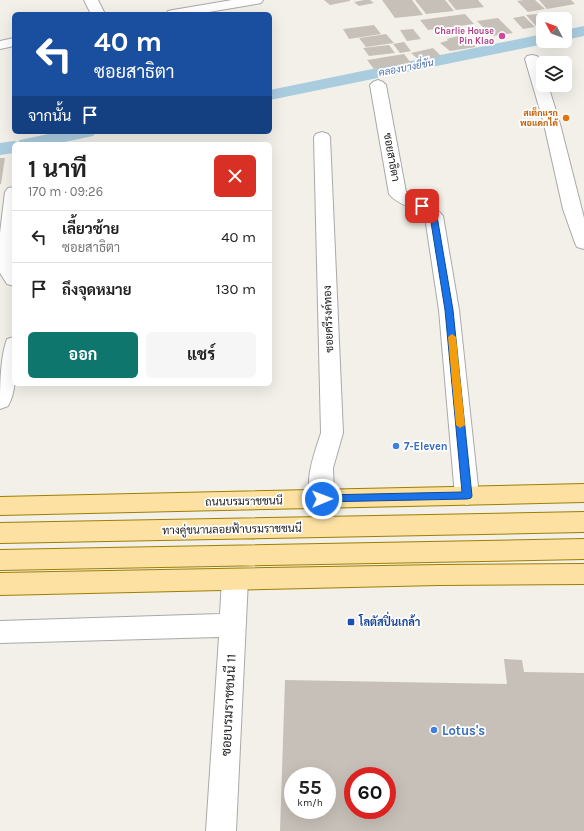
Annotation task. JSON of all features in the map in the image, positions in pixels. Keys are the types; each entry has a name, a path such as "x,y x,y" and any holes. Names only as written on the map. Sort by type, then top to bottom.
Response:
{"main road":[{"name":"ถนนบรมราชชนนี","path":"0,506 584,493"},
{"name":"ทางคู่ขนานลอยฟ้าบรมราชชนนี","path":"0,534 584,522"},
{"path":"0,560 584,548"},
{"path":"0,584 584,574"}],"street":[{"path":"91,0 97,12"},
{"path":"185,12 256,0"},
{"path":"0,44 12,42"},
{"path":"532,59 552,124 572,208 584,243"},
{"name":"ซอยสาธิตา","path":"378,85 398,194 408,201 429,210 434,216 449,310 467,496"},
{"name":"ซอยศรีรงค์ทอง","path":"322,137 332,434 321,468 322,499"},
{"path":"12,209 6,260 8,270 12,277"},
{"path":"0,401 12,352"},
{"name":"ซอยบรมราชชนนี 11","path":"221,831 235,579"},
{"path":"0,632 233,625"}],"building":[{"path":"324,0 350,0 350,1 330,5"},
{"path":"370,0 374,3 359,6 354,2"},
{"path":"382,0 412,0 423,15 395,18"},
{"path":"415,0 445,0 454,11 426,14"},
{"path":"448,0 478,0 484,7 456,10"},
{"path":"535,0 545,9 528,12 517,1"},
{"path":"539,0 571,0 575,4 547,9"},
{"path":"465,14 474,24 428,30 420,20"},
{"path":"536,14 536,26 526,15"},
{"path":"524,16 535,27 523,29 513,18"},
{"path":"498,18 513,33 492,36 477,21"},
{"path":"374,25 381,34 349,39 343,29"},
{"path":"413,29 421,39 407,41 400,30"},
{"path":"386,34 394,43 366,47 359,38"},
{"path":"463,35 476,47 450,51 440,43 449,40 446,39"},
{"path":"404,42 411,51 400,53 393,44"},
{"path":"389,45 395,53 369,56 363,48"},
{"path":"433,48 441,56 419,60 411,53"},
{"path":"404,54 411,63 374,69 367,60"},
{"path":"0,158 5,158 1,184 0,184"},
{"name":"Lotus's","path":"504,659 522,660 524,672 584,673 584,831 280,831 285,680 507,684"}],"waterway":[{"name":"คลองบางยี่ขัน","path":"572,34 584,31"},
{"name":"คลองบางยี่ขัน","path":"272,95 536,40"},
{"name":"คลองบางยี่ขัน","path":"37,142 76,134"},
{"name":"คลองบางยี่ขัน","path":"0,149 12,147"}],"slow traffic":[{"path":"452,337 460,425"}],"place":[{"name":"Charlie House Pin Klao","path":"502,36"},
{"name":"สเต็กแรก พอแดกได้","path":"566,118"},
{"name":"7-Eleven","path":"396,446"},
{"name":"โลตัสปิ่นเกล้า","path":"351,622"},
{"name":"Lotus's","path":"434,730"}],"route":[{"path":"322,499 467,496 449,310 434,216 429,210 422,206"}]}
